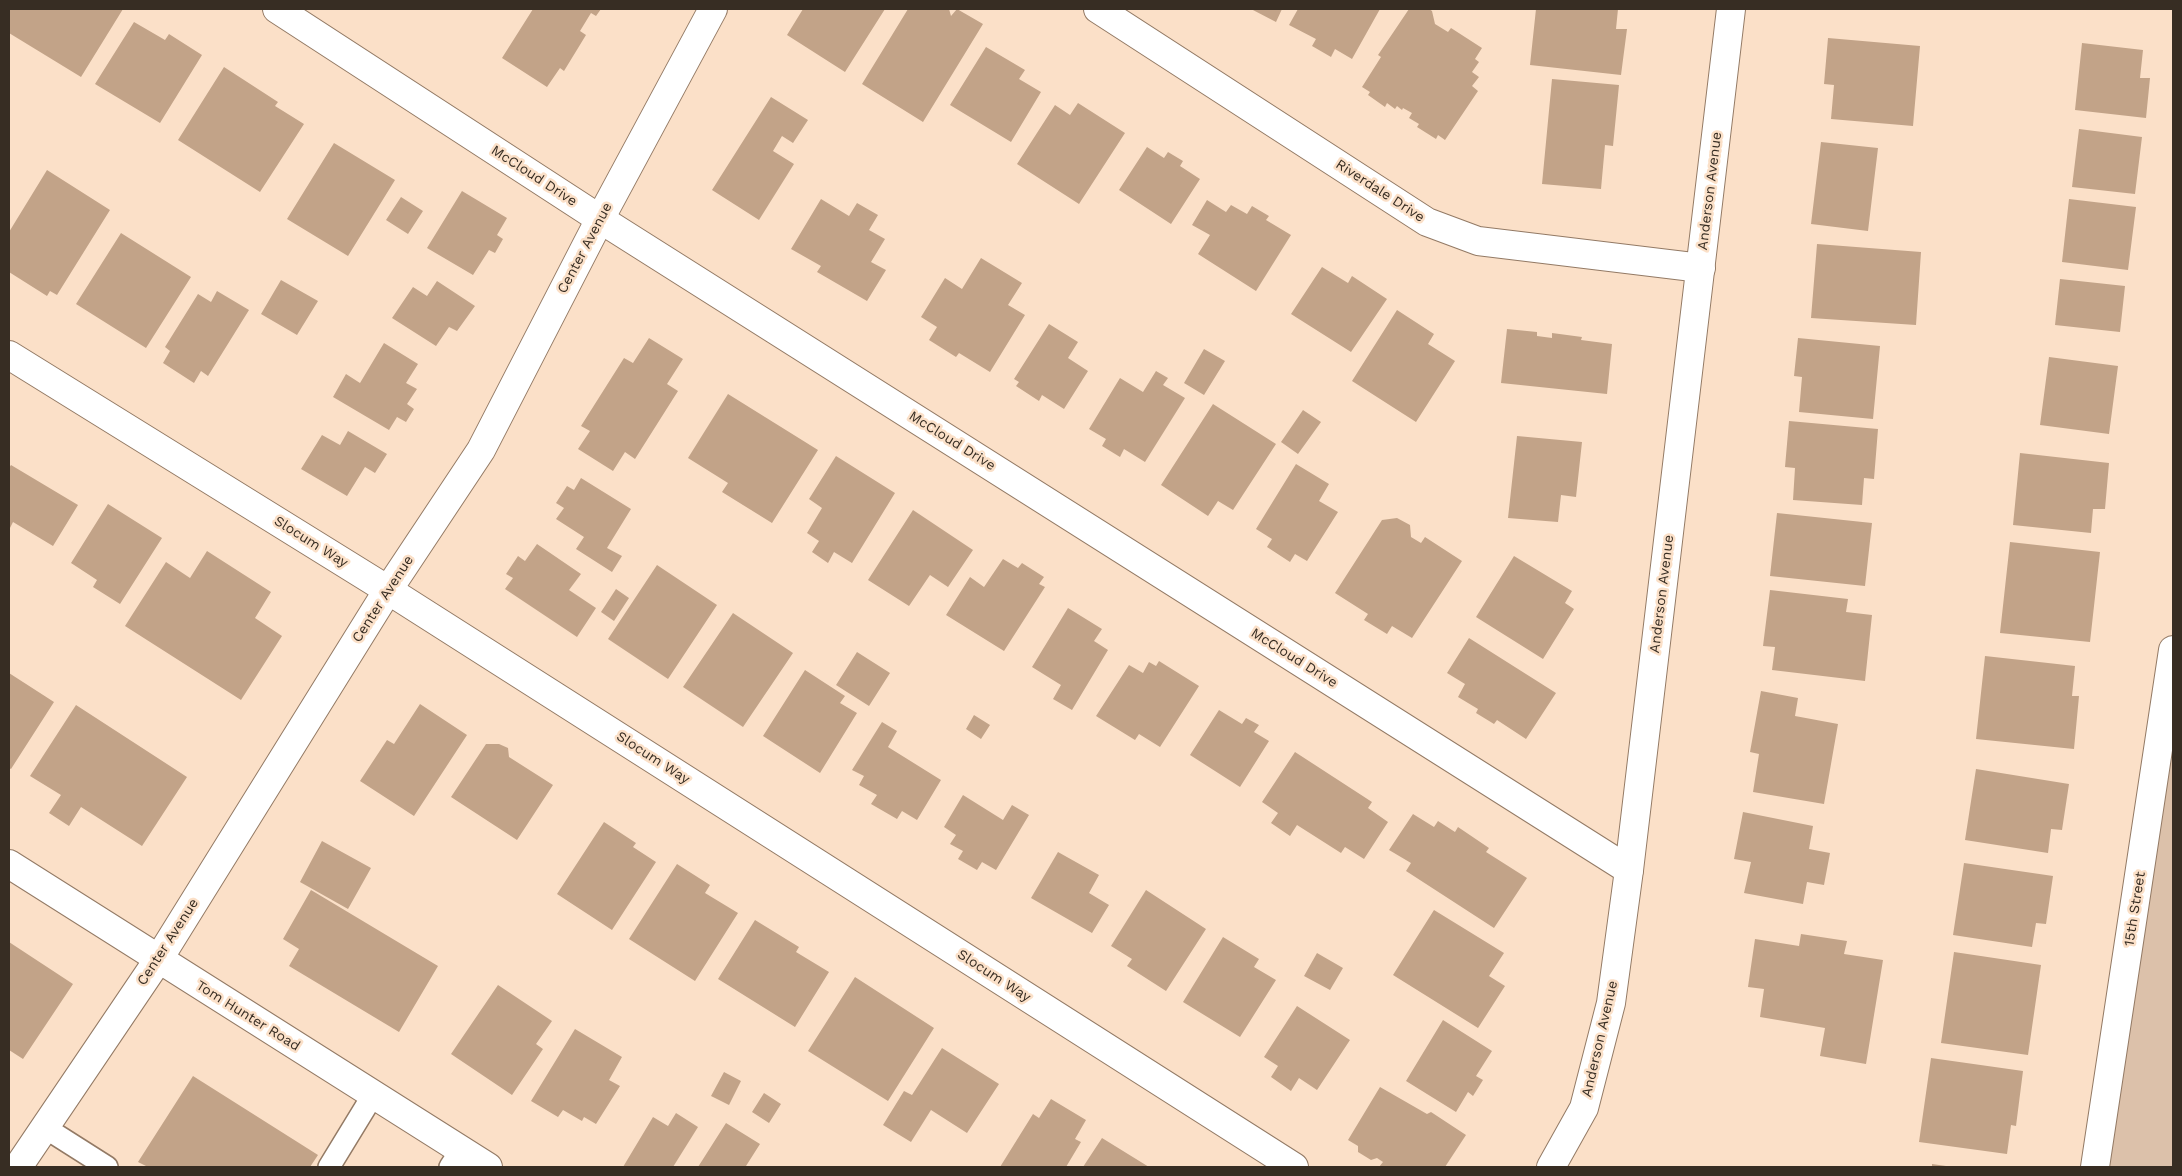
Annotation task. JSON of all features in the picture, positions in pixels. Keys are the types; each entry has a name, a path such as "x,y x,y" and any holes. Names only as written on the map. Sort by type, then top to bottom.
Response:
{"street":[{"name":"McCloud Drive","path":"277,9 600,219 1629,870"},
{"name":"Center Avenue","path":"18,1167 158,960 388,590 481,450 600,219 713,9"},
{"name":"Riverdale Drive","path":"1098,9 1428,222 1478,241 1701,268"},
{"name":"Anderson Avenue","path":"1551,1167 1584,1108 1611,1003 1629,870 1730,9"},
{"name":"Slocum Way","path":"9,355 388,590 1294,1167"},
{"name":"15th Street","path":"2095,1167 2173,650"},
{"name":"Tom Hunter Road","path":"9,864 373,1095 455,1159 488,1167"}],"lane":[{"path":"329,1167 373,1095"},
{"path":"44,1127 107,1167"}],"shaded area":[{"path":"2173,650 2173,1167 2095,1167"}],"building":[{"path":"9,9 123,9 81,77 9,33"},
{"path":"533,9 601,9 596,16 591,13 580,31 586,35 564,71 560,68 547,87 502,58"},
{"path":"803,9 885,9 845,72 787,35"},
{"path":"908,9 949,9 951,16 957,9 983,24 923,122 862,84"},
{"path":"1251,9 1282,9 1276,22"},
{"path":"1298,9 1380,9 1352,59 1335,49 1331,57 1312,46 1316,39 1289,25"},
{"path":"1409,9 1429,9 1432,11 1435,24 1448,32 1451,28 1482,48 1475,59 1479,62 1472,72 1479,77 1472,86 1478,91 1445,140 1438,135 1436,139 1417,127 1419,124 1409,118 1412,113 1403,108 1402,110 1397,106 1395,109 1387,103 1385,107 1368,95 1370,92 1362,87 1381,57 1378,55"},
{"path":"1536,9 1618,9 1616,29 1627,29 1621,75 1530,65"},
{"path":"134,22 165,40 169,34 202,55 160,123 95,84"},
{"path":"1828,38 1920,46 1913,126 1831,119 1834,85 1824,84"},
{"path":"2082,43 2143,50 2140,78 2150,78 2146,118 2075,110"},
{"path":"986,47 1025,70 1019,79 1041,92 1011,142 950,105"},
{"path":"224,67 278,102 275,106 304,124 260,192 178,140"},
{"path":"1552,79 1619,85 1613,146 1605,145 1601,189 1542,184"},
{"path":"771,97 808,120 793,143 782,136 773,151 794,164 759,220 712,190"},
{"path":"1078,103 1125,133 1079,204 1017,164 1055,105 1070,115"},
{"path":"2079,129 2142,137 2135,194 2072,187"},
{"path":"1821,142 1878,148 1868,231 1811,224"},
{"path":"334,143 395,180 348,256 287,219"},
{"path":"1147,147 1164,158 1168,152 1183,161 1180,166 1200,179 1171,224 1119,190"},
{"path":"47,170 110,210 57,295 50,291 47,296 9,272 9,232"},
{"path":"462,191 507,218 497,235 503,239 495,253 489,250 473,275 427,248"},
{"path":"401,197 423,211 408,234 386,220"},
{"path":"821,199 849,216 857,203 878,215 869,230 885,239 871,262 886,270 867,301 817,272 821,266 791,249"},
{"path":"2069,199 2136,207 2128,270 2062,262"},
{"path":"1207,200 1226,212 1231,205 1247,214 1252,206 1269,216 1266,220 1291,235 1256,291 1198,254 1210,235 1192,225"},
{"path":"121,233 191,277 146,348 76,304"},
{"path":"1817,244 1921,252 1916,325 1811,318"},
{"path":"981,258 1022,283 1008,305 1025,315 990,372 959,353 956,357 929,340 937,327 921,317 945,278 962,289"},
{"path":"1322,267 1348,283 1352,276 1387,299 1351,352 1291,314"},
{"path":"2060,279 2125,286 2120,332 2055,325"},
{"path":"281,280 318,301 297,335 261,314"},
{"path":"437,281 475,306 457,331 449,327 436,346 392,318 413,287 427,296"},
{"path":"217,291 249,310 208,376 201,371 194,383 163,363 170,351 165,347 198,294 211,302"},
{"path":"1397,310 1434,334 1428,344 1455,361 1416,422 1352,381"},
{"path":"1049,324 1078,342 1068,358 1088,371 1064,409 1042,395 1039,401 1016,386 1019,382 1014,379"},
{"path":"1507,329 1537,332 1537,336 1552,338 1552,333 1582,337 1581,340 1612,344 1607,394 1501,383"},
{"path":"649,338 683,359 667,384 678,391 635,459 625,452 613,471 578,449 590,431 581,426 624,358 633,363"},
{"path":"1798,338 1880,346 1873,419 1799,412 1802,377 1794,376"},
{"path":"384,343 418,364 406,383 417,389 407,404 414,409 406,422 397,417 389,430 333,397 346,374 360,383"},
{"path":"1204,349 1225,361 1204,395 1184,383"},
{"path":"2049,357 2118,366 2109,434 2040,425"},
{"path":"1156,371 1168,378 1163,385 1185,398 1145,462 1124,449 1120,457 1102,446 1106,439 1089,429 1120,378 1143,392"},
{"path":"728,394 818,450 772,523 722,492 728,483 688,458"},
{"path":"1213,404 1276,444 1233,510 1218,501 1208,516 1161,485"},
{"path":"1303,410 1321,422 1298,454 1281,442"},
{"path":"1789,421 1878,429 1874,479 1864,478 1862,505 1793,500 1795,468 1785,467"},
{"path":"348,431 387,454 375,473 365,467 347,496 301,469 322,435 340,445"},
{"path":"1517,436 1582,442 1576,497 1561,495 1558,522 1508,518"},
{"path":"2020,453 2109,463 2105,509 2093,509 2091,533 2013,525"},
{"path":"836,456 895,493 852,563 834,552 828,563 812,552 819,541 807,533 822,508 809,499"},
{"path":"1296,464 1329,484 1319,501 1338,512 1307,561 1295,554 1290,562 1267,547 1272,539 1256,529"},
{"path":"11,465 78,505 53,546 13,522 9,530 9,468"},
{"path":"581,478 631,509 607,548 622,556 612,572 576,549 584,537 556,519 564,508 556,503 567,486 574,490"},
{"path":"108,504 162,538 120,604 93,587 97,580 71,563"},
{"path":"913,510 973,550 948,587 930,575 909,606 868,580"},
{"path":"1777,513 1872,523 1865,586 1770,576"},
{"path":"1397,518 1410,525 1411,537 1421,543 1425,537 1462,561 1412,638 1392,626 1387,634 1364,620 1368,614 1335,593 1382,520"},
{"path":"2010,542 2100,552 2090,642 2000,633"},
{"path":"537,544 581,574 569,590 596,608 577,637 505,589 513,578 506,574 518,556 525,561"},
{"path":"207,551 271,592 255,618 282,636 241,700 125,626 166,562 190,578"},
{"path":"1514,556 1572,591 1565,603 1574,609 1543,659 1476,617"},
{"path":"1003,559 1018,568 1022,563 1044,577 1039,584 1045,587 1004,651 946,615 970,577 984,587"},
{"path":"657,565 717,605 668,679 608,639"},
{"path":"616,589 629,598 614,621 601,612"},
{"path":"1770,590 1848,599 1846,612 1872,615 1865,681 1772,670 1775,647 1763,646"},
{"path":"1068,608 1102,629 1094,641 1108,650 1072,710 1053,699 1061,685 1032,667"},
{"path":"733,613 793,653 743,727 683,687"},
{"path":"1469,638 1556,693 1526,739 1497,720 1494,724 1476,713 1478,709 1458,697 1465,684 1447,673"},
{"path":"857,652 890,673 869,706 836,685"},
{"path":"1985,656 2075,666 2072,696 2079,696 2074,749 1976,739"},
{"path":"1159,661 1199,686 1160,747 1139,734 1135,740 1096,716 1129,665 1143,673 1149,662 1156,666"},
{"path":"805,670 845,696 840,703 857,713 820,773 763,736"},
{"path":"9,673 54,702 11,769 9,768"},
{"path":"1761,691 1798,698 1795,716 1838,724 1824,804 1753,792 1759,754 1750,752"},
{"path":"420,704 467,735 414,816 360,781 387,740 394,744"},
{"path":"76,705 187,777 142,846 81,807 69,826 49,813 61,795 30,776"},
{"path":"1219,710 1242,724 1246,718 1259,725 1254,732 1269,741 1240,787 1190,755"},
{"path":"974,715 990,725 981,739 966,729"},
{"path":"882,722 897,731 888,747 941,780 917,820 902,811 897,819 871,804 877,795 859,785 864,776 852,770"},
{"path":"486,744 499,744 508,748 509,757 553,785 517,840 451,797"},
{"path":"1295,752 1372,802 1368,808 1388,822 1364,859 1345,847 1341,853 1297,825 1290,836 1271,823 1278,813 1262,802"},
{"path":"1976,769 2069,784 2062,830 2051,829 2048,853 1965,840"},
{"path":"963,795 1003,820 1012,805 1029,815 996,870 982,862 977,870 958,859 963,851 950,844 956,835 944,827"},
{"path":"1743,812 1813,826 1809,849 1830,853 1824,885 1807,882 1803,904 1744,893 1751,862 1734,859"},
{"path":"1413,814 1434,827 1438,821 1455,832 1458,827 1489,848 1486,852 1527,878 1494,928 1406,871 1411,863 1389,850"},
{"path":"604,822 636,843 633,847 656,862 612,930 557,894"},
{"path":"322,841 371,868 348,909 300,882"},
{"path":"1058,852 1099,875 1089,893 1109,905 1092,933 1031,898"},
{"path":"1964,863 2053,876 2046,924 2036,923 2032,947 1953,935"},
{"path":"677,864 710,885 705,893 738,913 695,981 629,939"},
{"path":"311,890 438,966 399,1032 289,966 299,949 283,939"},
{"path":"1146,890 1206,929 1166,991 1127,966 1132,959 1111,946"},
{"path":"1434,910 1504,953 1489,976 1505,986 1478,1028 1393,975"},
{"path":"755,920 799,947 796,952 829,972 795,1027 718,979"},
{"path":"1801,934 1847,941 1844,954 1883,960 1866,1064 1820,1056 1825,1028 1760,1017 1764,989 1748,987 1755,939 1799,946"},
{"path":"1223,937 1259,959 1254,967 1276,980 1240,1037 1183,1002"},
{"path":"9,942 73,984 23,1059 9,1050"},
{"path":"1954,952 2041,965 2028,1055 1941,1043"},
{"path":"1317,953 1343,968 1330,990 1304,976"},
{"path":"855,977 934,1028 888,1101 808,1051"},
{"path":"498,985 552,1021 536,1044 543,1049 512,1095 451,1054"},
{"path":"1297,1006 1350,1040 1317,1090 1299,1078 1291,1091 1271,1077 1278,1066 1264,1057"},
{"path":"1443,1020 1492,1051 1476,1076 1483,1080 1473,1096 1468,1092 1456,1112 1406,1081"},
{"path":"575,1029 622,1057 609,1080 620,1086 596,1124 584,1117 582,1121 563,1110 558,1117 531,1101"},
{"path":"942,1048 999,1084 967,1133 931,1110 911,1142 883,1125 904,1091 912,1095"},
{"path":"1931,1058 2023,1071 2016,1126 2011,1125 2007,1154 1919,1142"},
{"path":"724,1072 741,1081 729,1105 711,1096"},
{"path":"193,1076 318,1155 310,1167 148,1167 138,1162"},
{"path":"1380,1087 1427,1114 1431,1112 1466,1135 1445,1167 1379,1167 1383,1162 1377,1158 1371,1160 1358,1152 1358,1146 1348,1140"},
{"path":"764,1093 781,1104 769,1123 752,1112"},
{"path":"1051,1099 1086,1120 1075,1139 1081,1142 1066,1167 1000,1167 1033,1114 1039,1118"},
{"path":"676,1113 698,1127 673,1167 623,1167 653,1117 668,1126"},
{"path":"726,1123 760,1144 746,1166 748,1167 698,1167"},
{"path":"1102,1138 1149,1167 1083,1167"},
{"path":"1932,1164 1946,1166 1946,1167 1932,1167"}]}
